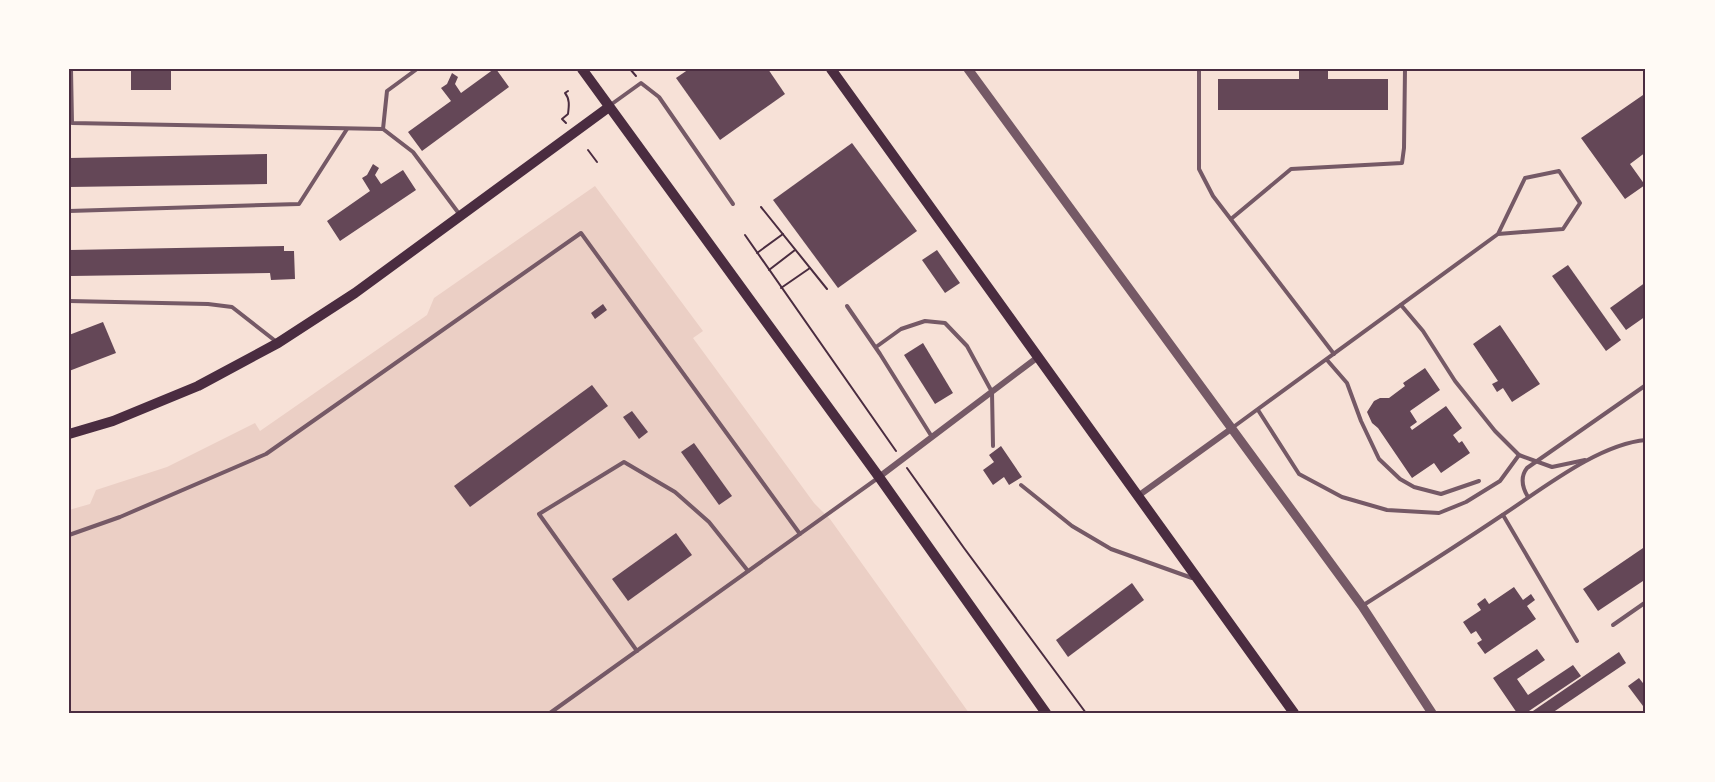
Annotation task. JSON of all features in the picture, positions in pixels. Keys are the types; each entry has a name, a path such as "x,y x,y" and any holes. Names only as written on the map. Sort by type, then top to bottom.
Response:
{"main road":[{"path":"582,69 879,477 1046,713"},
{"path":"831,69 1294,713"},
{"path":"69,434 114,421 198,386 278,343 355,293 609,107"}],"street":[{"path":"968,69 1362,606 1432,713"},
{"path":"879,477 1038,357"},
{"path":"1138,496 1231,429"}],"lane":[{"path":"71,69 72,123 383,129 413,152 461,216"},
{"path":"383,129 387,91 417,69"},
{"path":"1199,69 1199,169 1213,196 1334,354"},
{"path":"1231,219 1291,169 1402,163 1405,69"},
{"path":"609,107 641,83 659,97 734,204"},
{"path":"69,211 299,204 348,128"},
{"path":"1231,429 1498,234 1525,178 1559,171 1580,202 1563,229 1498,234"},
{"path":"69,535 120,517 266,454 581,233 800,534"},
{"path":"69,301 208,304 232,307 278,343"},
{"path":"1401,305 1424,331 1455,381 1495,431 1519,455 1552,466 1590,459"},
{"path":"847,306 876,346 932,437"},
{"path":"876,346 901,329 917,323 945,322 967,346 992,392 993,446"},
{"path":"1328,360 1347,383 1361,421 1380,459 1400,479 1414,488 1441,494 1479,481"},
{"path":"1528,497 1523,485 1522,474 1527,468 1646,385"},
{"path":"1258,410 1299,474 1342,497 1387,510 1439,513 1466,502 1500,480 1519,455"},
{"path":"1362,606 1590,459 1631,441 1646,440"},
{"path":"637,651 539,514 624,462 675,492 709,522 748,571"},
{"path":"551,713 879,477"},
{"path":"1021,485 1072,526 1111,549 1198,580"},
{"path":"1503,515 1577,641"},
{"path":"1613,625 1646,602"}],"path":[{"path":"568,91 565,93 568,97 568,114 562,119 570,128"},
{"path":"588,150 597,162"},
{"path":"761,207 827,289"},
{"path":"757,253 783,234"},
{"path":"745,236 964,548 1086,713"},
{"path":"769,270 795,250"},
{"path":"781,288 810,268"}],"shaded area":[{"path":"595,186 703,331 693,338 814,503 830,519 969,713 69,713 69,510 90,504 96,490 167,467 255,423 260,431 427,315 434,298"}],"building":[{"path":"131,69 171,69 171,90 131,90"},
{"path":"494,69 509,87 422,151 408,132 451,101 441,88 447,84 452,73 458,77 455,84 461,93"},
{"path":"689,69 768,69 785,94 720,140 676,78"},
{"path":"1299,69 1328,69 1328,79 1388,79 1388,110 1218,110 1218,79 1299,79"},
{"path":"1643,95 1646,99 1646,152 1630,164 1645,185 1625,199 1581,138"},
{"path":"852,143 917,231 838,288 773,200"},
{"path":"267,154 267,184 69,187 69,158"},
{"path":"373,164 379,168 375,175 381,184 403,170 416,190 340,241 327,221 370,191 362,178 367,175"},
{"path":"284,246 284,251 294,251 295,279 271,280 270,273 71,276 70,250"},
{"path":"937,250 960,283 945,293 922,260"},
{"path":"1568,265 1621,340 1606,351 1552,276"},
{"path":"1646,282 1646,316 1626,330 1610,308"},
{"path":"603,304 607,310 595,319 591,313"},
{"path":"103,322 116,353 69,371 69,335"},
{"path":"1500,325 1540,384 1512,402 1503,388 1497,392 1492,384 1498,381 1473,344"},
{"path":"923,343 953,393 935,404 904,355"},
{"path":"1425,368 1440,390 1410,411 1417,422 1410,427 1412,430 1446,406 1462,428 1453,435 1459,443 1462,441 1470,453 1441,473 1434,463 1412,478 1378,428 1372,423 1367,412 1374,401 1389,398 1405,386 1403,383"},
{"path":"592,385 608,406 470,507 454,486"},
{"path":"632,411 648,432 639,439 623,417"},
{"path":"694,443 732,496 719,505 681,452"},
{"path":"1001,446 1022,477 1009,485 1004,477 993,485 983,470 994,462 989,455"},
{"path":"676,533 692,555 628,601 612,579"},
{"path":"1646,546 1646,579 1598,611 1583,589"},
{"path":"1132,583 1144,600 1068,657 1056,640"},
{"path":"1514,587 1523,600 1531,594 1535,600 1527,606 1536,619 1485,654 1477,643 1482,640 1476,631 1471,634 1463,622 1481,610 1477,604 1485,598 1489,604"},
{"path":"1537,649 1545,660 1517,679 1528,695 1573,665 1581,676 1526,713 1517,713 1493,678"},
{"path":"1619,652 1626,663 1552,713 1530,713"},
{"path":"1639,678 1646,687 1646,710 1628,686"}]}
